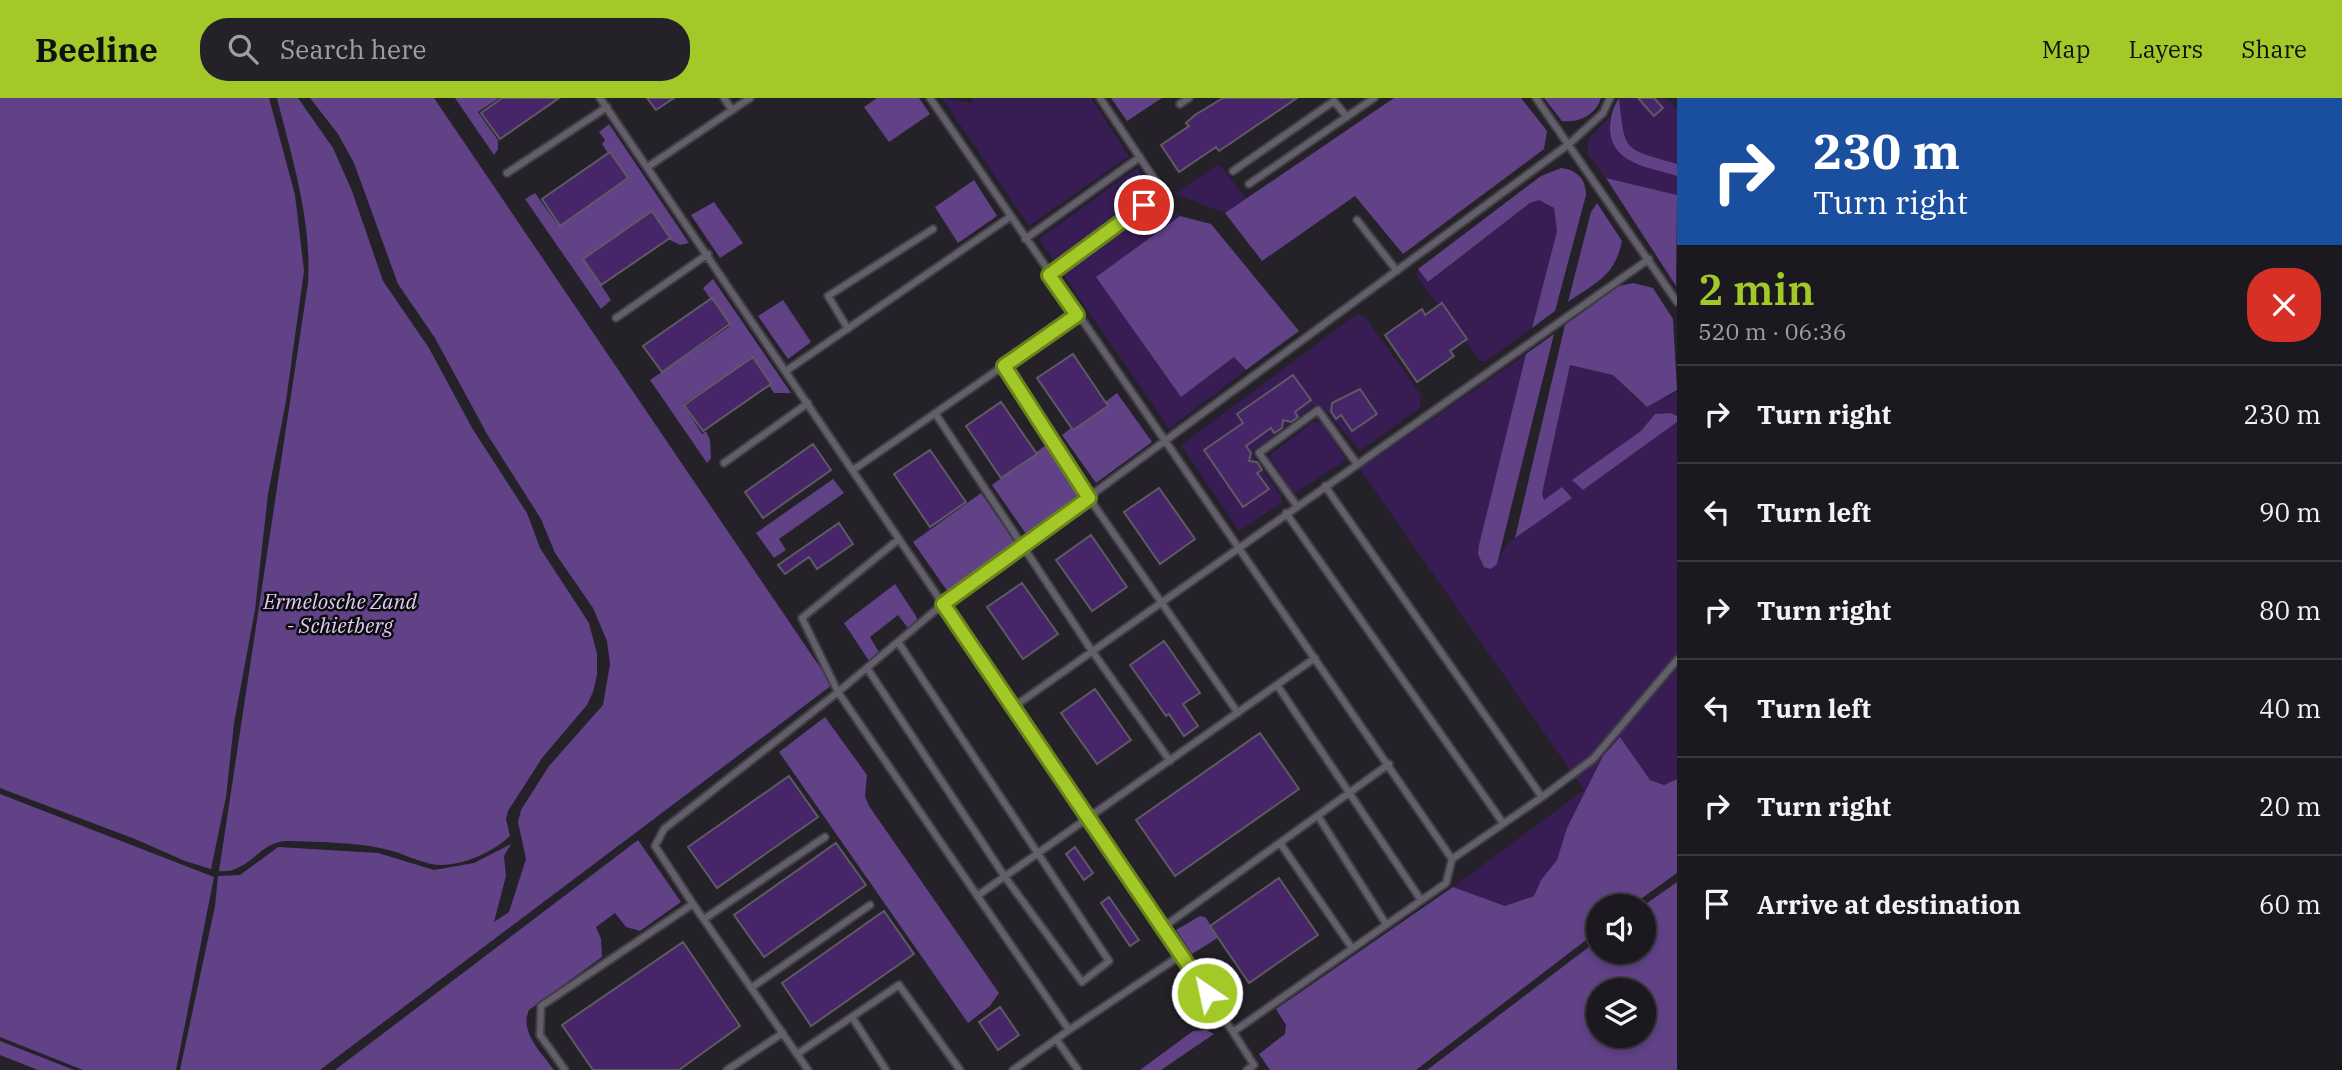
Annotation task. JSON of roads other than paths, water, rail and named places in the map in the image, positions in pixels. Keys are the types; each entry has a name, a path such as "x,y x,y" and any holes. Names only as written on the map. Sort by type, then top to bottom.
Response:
{"lane":[{"path":"600,98 649,166 1233,1032 1254,1065 1247,1070"},
{"path":"724,98 732,110"},
{"path":"649,166 750,98"},
{"path":"930,98 1237,548 1390,764 1452,859"},
{"path":"1049,275 1163,192 1100,98"},
{"path":"1180,104 1189,98"},
{"path":"1250,184 1374,98"},
{"path":"1536,98 1650,259 1677,302"},
{"path":"807,1069 655,846 664,829 838,692 943,604 1569,145 1603,113 1609,98"},
{"path":"1233,171 1334,101 1347,117"},
{"path":"507,173 607,107"},
{"path":"1025,239 1140,157"},
{"path":"786,371 1010,218"},
{"path":"1357,220 1398,271"},
{"path":"848,329 828,296 933,229"},
{"path":"616,318 708,254"},
{"path":"1012,708 1650,259"},
{"path":"853,470 1077,315"},
{"path":"1004,366 1089,498 1238,713"},
{"path":"724,463 808,403"},
{"path":"1297,506 1259,453 1318,410 1357,464"},
{"path":"935,413 1092,651 1170,761"},
{"path":"1325,486 1542,797"},
{"path":"1286,513 1503,823"},
{"path":"899,539 802,618 838,692 1069,1030"},
{"path":"867,668 1006,877 1082,982 1109,961 898,642"},
{"path":"978,896 1315,658"},
{"path":"1233,1032 1446,883 1452,859 1593,759 1677,660"},
{"path":"1276,685 1421,900"},
{"path":"1162,928 1390,764"},
{"path":"1318,816 1386,924"},
{"path":"704,919 825,837"},
{"path":"1280,843 1352,948"},
{"path":"565,1070 540,1035 541,1006 693,904"},
{"path":"751,988 870,905"},
{"path":"1013,1070 1181,954"},
{"path":"797,1054 899,985 960,1070"},
{"path":"852,1017 886,1070"},
{"path":"727,1070 783,1033"},
{"path":"1056,1040 1078,1070"}],"park label":[{"name":"Ermelosche Zand - Schietberg","path":"340,613"}]}
